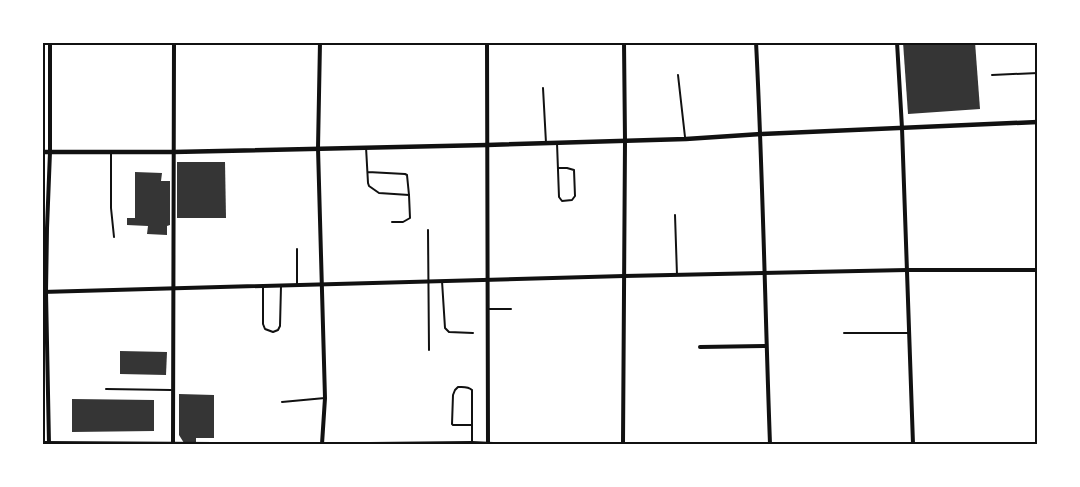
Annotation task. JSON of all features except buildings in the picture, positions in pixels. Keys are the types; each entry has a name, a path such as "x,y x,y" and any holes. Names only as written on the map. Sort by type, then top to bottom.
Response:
{"street":[{"path":"49,444 44,292 45,211 50,152 50,42"},
{"path":"172,444 174,42"},
{"path":"320,42 318,148 325,398 322,444"},
{"path":"487,42 488,444"},
{"path":"623,444 624,42"},
{"path":"756,42 761,134 770,444"},
{"path":"749,444 913,444 902,128 897,42"},
{"path":"42,152 173,152 625,141 1038,122"},
{"path":"44,292 624,276 907,270 1038,270"},
{"path":"700,347 766,346"},
{"path":"42,443 214,444"},
{"path":"370,444 493,444"}],"lane":[{"path":"992,75 1038,72"},
{"path":"678,75 686,139"},
{"path":"543,88 546,143"},
{"path":"557,143 559,197 562,200 572,200 575,196 574,170 558,168"},
{"path":"366,147 369,186 379,193 409,194"},
{"path":"111,152 111,208 114,238"},
{"path":"368,172 407,175 410,218 403,222 392,222"},
{"path":"676,214 677,275"},
{"path":"428,230 429,350"},
{"path":"297,249 297,285"},
{"path":"442,281 445,328 449,332 473,333"},
{"path":"263,286 263,324 265,329 273,332 278,330 280,326 280,286"},
{"path":"488,309 511,309"},
{"path":"844,333 909,333"},
{"path":"472,424 452,424 453,395 458,387 470,388 472,390 472,424 472,444"},
{"path":"106,388 172,390"},
{"path":"282,402 325,398"}]}
